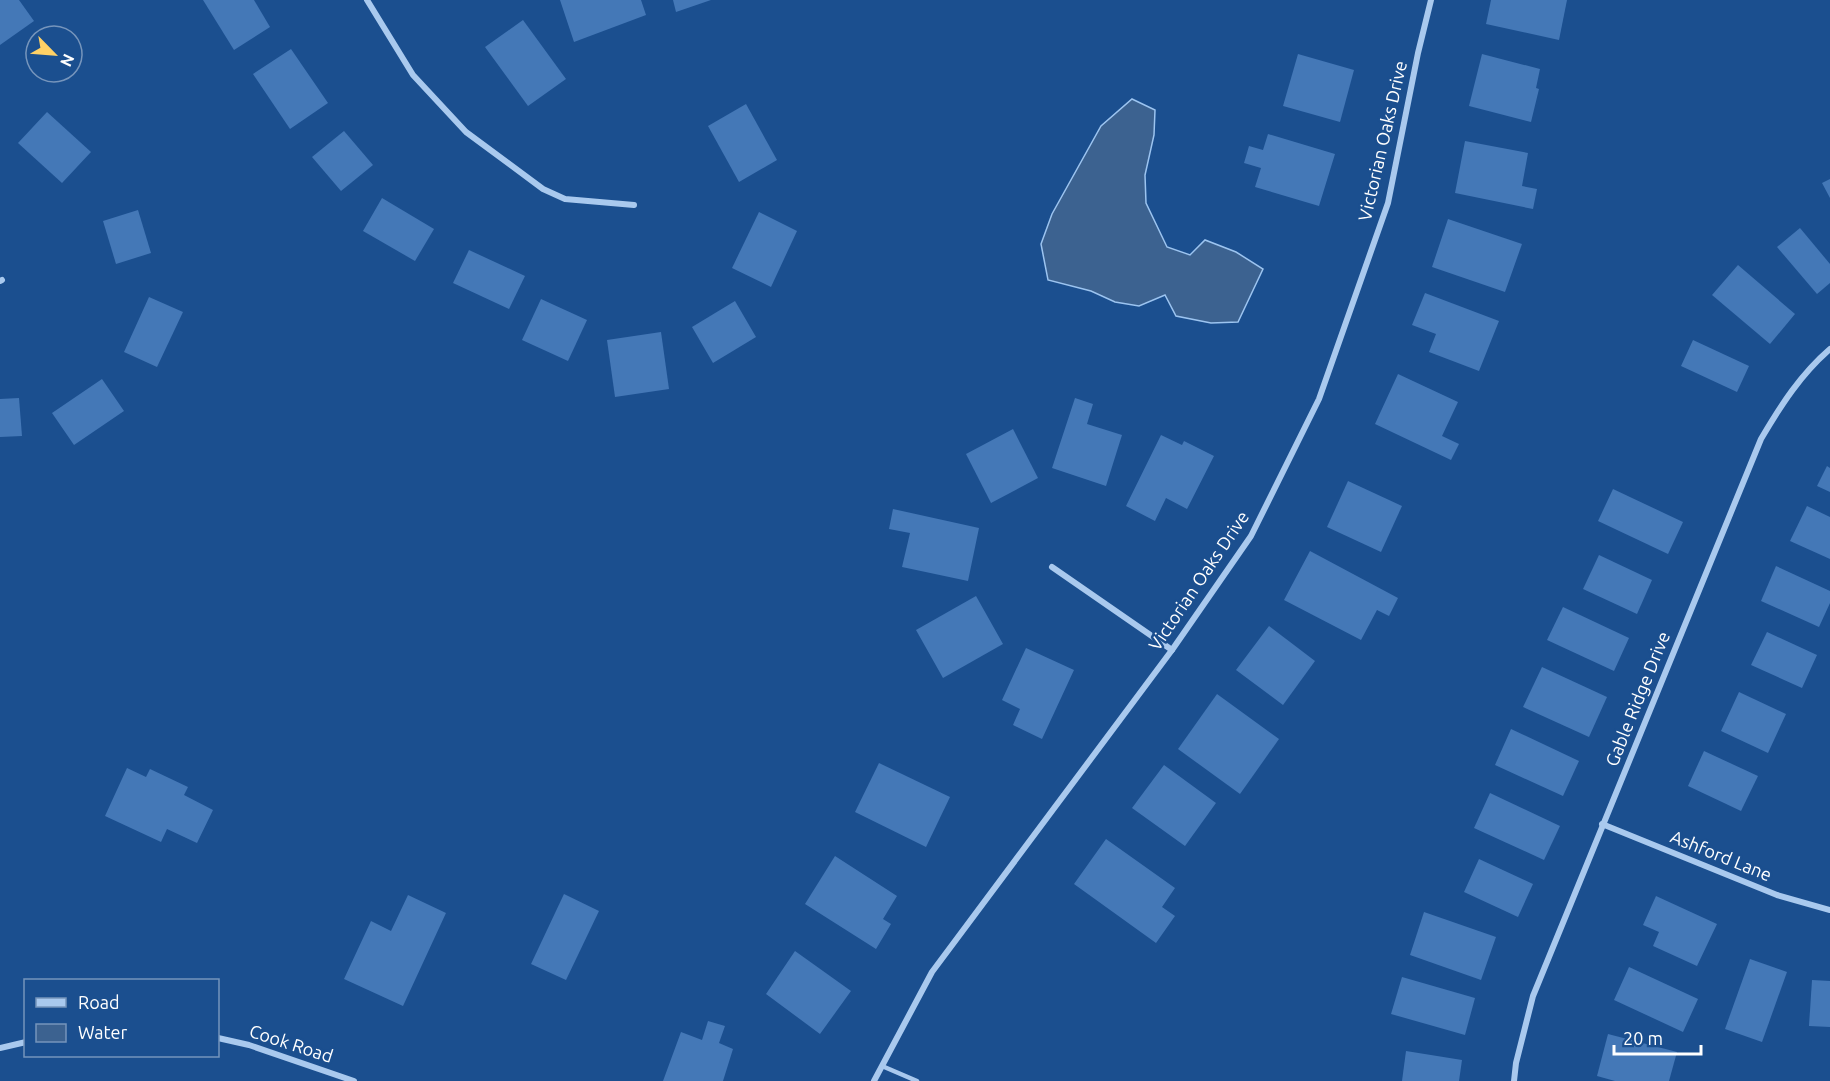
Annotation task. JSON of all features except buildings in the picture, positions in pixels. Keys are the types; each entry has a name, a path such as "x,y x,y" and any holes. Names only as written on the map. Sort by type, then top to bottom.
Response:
{"street":[{"path":"367,0 413,75 466,132 543,189 566,199 634,205"},
{"name":"Victorian Oaks Drive","path":"874,1081 932,972 1172,650 1251,536 1319,399 1388,203 1431,0"},
{"name":"Gable Ridge Drive","path":"1514,1081 1533,996 1761,439 1785,399 1814,362 1830,349"},
{"path":"1052,567 1172,650"},
{"name":"Ashford Lane","path":"1602,824 1777,895 1830,910"},
{"name":"Cook Road","path":"219,1038 249,1045 354,1081"},
{"path":"0,1048 24,1042"}],"lane":[{"path":"882,1066 916,1081"}],"water":[{"path":"1132,99 1155,110 1154,135 1145,175 1146,203 1167,247 1190,255 1205,240 1236,252 1263,269 1238,322 1211,323 1176,316 1165,295 1139,306 1115,302 1091,291 1048,280 1041,244 1052,214 1101,126"}]}
